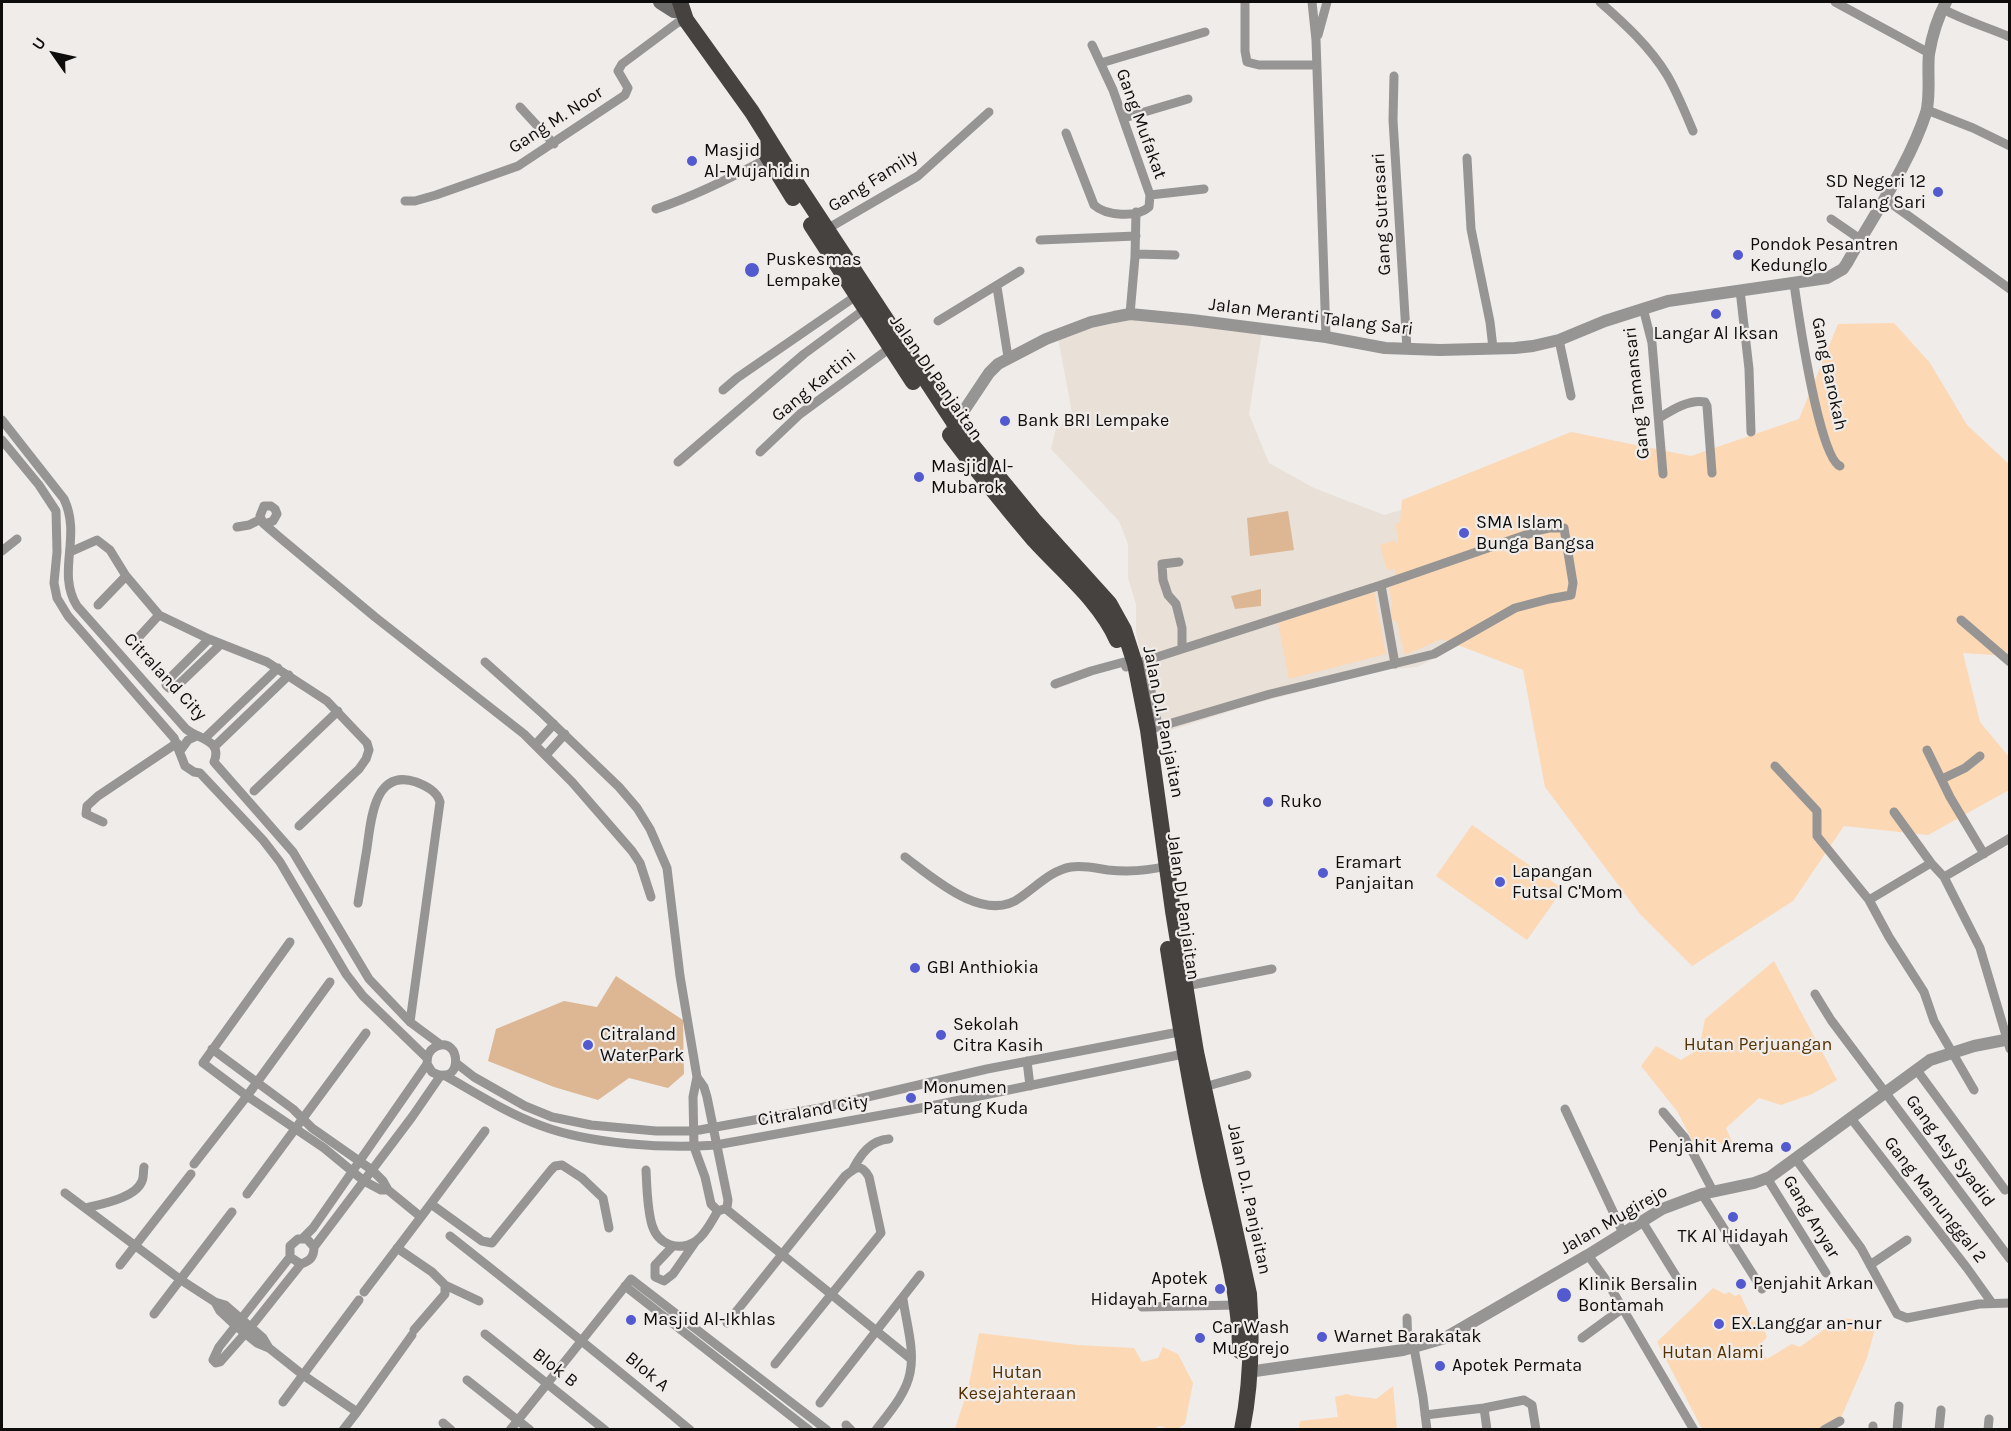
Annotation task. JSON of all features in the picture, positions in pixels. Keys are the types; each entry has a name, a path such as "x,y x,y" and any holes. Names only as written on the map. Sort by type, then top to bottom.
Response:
{"highway":[{"name":"Jalan DI Panjaitan","path":"679,12 768,158 850,276 861,303 890,348 1035,541 1088,597 1107,621 1132,664 1144,766 1191,1053"},
{"path":"679,12 752,112 827,229 850,276 952,429"},
{"name":"Jalan D.I. Panjaitan","path":"1132,664 1145,692 1153,728 1162,868 1186,986 1187,1030"},
{"path":"1191,1053 1210,1179 1234,1277 1238,1305 1243,1373 1231,1430"},
{"name":"Jalan D.I. Panjaitan","path":"1191,1053 1204,1088 1249,1294 1252,1327 1243,1373 1242,1430"}],"main road":[{"path":"660,2 679,12"}],"street":[{"path":"1245,2 1247,62 1258,65 1316,64"},
{"path":"1312,2 1316,40 1326,338"},
{"path":"1316,40 1327,2"},
{"path":"1600,2 1629,29 1657,61 1667,76 1693,131"},
{"path":"1835,2 1929,53"},
{"path":"1945,5 1968,22 1987,27 2010,38"},
{"name":"Jalan Meranti Talang Sari","path":"952,429 989,373 1008,357 1046,339 1091,322 1130,315 1192,320 1385,348 1533,346 1559,340 1643,308 1677,299 1827,278 1837,273 1847,263 1885,199 1915,140 1927,110 1929,53 1945,5"},
{"name":"Gang M. Noor","path":"405,201 415,201 436,195 518,166 554,144 625,95 627,88 618,70 679,12"},
{"path":"1101,63 1205,32"},
{"name":"Gang Mufakat","path":"1092,45 1124,118 1150,195 1149,207 1136,212"},
{"name":"Gang Sutrasari","path":"1394,76 1393,120 1407,349"},
{"path":"1124,118 1188,99"},
{"path":"520,107 554,144"},
{"path":"1927,110 2010,146"},
{"name":"Gang Family","path":"827,229 918,176 989,112"},
{"path":"1066,134 1094,206 1108,213 1136,212 1130,315"},
{"path":"656,209 687,199 768,158"},
{"path":"1467,158 1471,229 1494,348"},
{"path":"1150,195 1204,189"},
{"path":"1885,199 2010,289"},
{"path":"1831,219 1860,239"},
{"path":"1040,240 1136,236"},
{"path":"1135,254 1175,255"},
{"path":"938,321 1020,271"},
{"name":"Gang Barokah","path":"1794,284 1819,418 1831,457 1835,465 1840,466"},
{"path":"997,287 1008,357"},
{"path":"1740,290 1749,369 1751,432"},
{"path":"723,390 737,378 861,303"},
{"path":"678,462 861,303"},
{"name":"Gang Tamansari","path":"1643,308 1652,343 1663,474"},
{"path":"1559,340 1571,396"},
{"name":"Gang Kartini","path":"760,452 800,414 890,348"},
{"path":"1659,418 1695,402 1705,402 1712,473"},
{"name":"Citraland City","path":"2,420 64,499 69,510 71,521 67,584 77,606 186,729 214,747"},
{"name":"Citraland City","path":"2,440 39,485 56,511 57,552 54,583 57,598 68,616 179,747 185,766 200,773 280,861 346,974 363,996 427,1061 432,1072 443,1075 522,1118 558,1132 607,1142 694,1147 926,1107 1191,1053"},
{"path":"39,485 48,478"},
{"path":"237,526 263,522 329,580 535,745 632,851 640,863 651,897"},
{"path":"1055,684 1091,671 1132,664 1182,649 1382,585 1540,530 1564,528 1573,583 1571,596 1515,608 1434,654 1270,694 1153,728"},
{"path":"2,551 17,539"},
{"path":"70,552 97,540 110,550 126,576 159,615 278,668 319,695 364,738 369,750 359,769 299,826"},
{"path":"1179,562 1162,564 1163,580 1168,595 1176,604 1182,628 1182,649"},
{"path":"98,605 126,576"},
{"path":"1382,585 1395,664"},
{"path":"137,639 159,615"},
{"path":"1961,621 2010,662"},
{"path":"209,639 166,682 169,688 177,686 221,644"},
{"path":"485,662 565,734 619,787 650,829 661,852 667,868 680,976 697,1077 693,1096 694,1147 705,1177 711,1204 783,1255 911,1359"},
{"path":"103,822 86,814 87,806 98,796 188,740 201,737 278,668"},
{"path":"200,773 214,762 216,757 214,747 289,675"},
{"path":"254,791 338,711"},
{"path":"535,745 554,724"},
{"path":"546,755 565,734"},
{"path":"1927,750 1984,854"},
{"path":"1942,779 1965,768 1980,756"},
{"name":"Citraland City","path":"214,762 293,852 369,979 395,1007 410,1022 441,1045 452,1049 456,1056 456,1063 474,1077 525,1106 552,1117 591,1125 656,1131 694,1131 810,1110 1027,1061 1187,1030"},
{"path":"1774,766 1817,811 1817,836 1869,900 1889,937 1924,992 1934,1021 1974,1090"},
{"path":"358,903 372,812 379,796 389,785 398,780 417,782 429,788 438,795 440,802 410,1022"},
{"path":"1894,812 1944,877 1980,948 2008,1043"},
{"path":"1944,877 2010,838"},
{"path":"905,857 942,886 967,898 999,906 1013,904 1059,869 1083,866 1136,871 1162,868"},
{"path":"1869,900 1931,863"},
{"path":"290,942 212,1049 204,1061 205,1065 324,1148 364,1181 381,1190 388,1190"},
{"path":"1186,986 1272,969"},
{"path":"194,1164 330,982"},
{"name":"Gang Asy Syadid","path":"1815,994 1831,1020 2010,1259"},
{"path":"384,1018 395,1007"},
{"path":"247,1194 366,1033"},
{"name":"Jalan Mugirejo","path":"1243,1373 1411,1348 1451,1335 1662,1209 1707,1192 1754,1183 1767,1178 1930,1060 1974,1046 2008,1043"},
{"path":"441,1045 432,1049 405,1095 313,1228 303,1238 293,1242 290,1246 290,1257 219,1347 213,1360 220,1362 301,1263 311,1259 314,1247 443,1075 453,1070 456,1063"},
{"path":"212,1049 372,1170 388,1190 421,1217"},
{"path":"1027,1061 1030,1086"},
{"path":"1916,1069 2005,1190"},
{"path":"1204,1088 1247,1075"},
{"path":"696,1240 672,1247 655,1265 656,1276 664,1281 673,1274 696,1240 728,1200 704,1087 697,1077"},
{"path":"405,1095 420,1106"},
{"path":"1564,1109 1580,1138 1623,1233"},
{"path":"1663,1112 1685,1138 1707,1192 1762,1288"},
{"name":"Gang Manunggal 2","path":"1850,1117 1979,1283 1992,1303"},
{"path":"283,1402 485,1131"},
{"path":"727,1323 853,1169 866,1149 875,1142 889,1139"},
{"path":"1796,1158 1861,1248 1895,1312 1902,1317 1992,1303 2010,1303"},
{"path":"431,1204 482,1241 492,1243 550,1170 562,1165 582,1178 603,1198 609,1228"},
{"path":"86,1208 117,1200 136,1191 142,1182 144,1167"},
{"path":"775,1364 881,1233 869,1177 865,1169 859,1167 853,1169"},
{"path":"646,1170 651,1224 655,1234 672,1247"},
{"path":"120,1265 191,1174"},
{"name":"Gang Anyar","path":"1767,1178 1826,1273"},
{"path":"65,1193 181,1280 215,1302 220,1311 248,1330 257,1343 268,1348 357,1412"},
{"path":"154,1314 232,1212"},
{"path":"1642,1221 1676,1276"},
{"name":"Blok A","path":"450,1236 557,1322 583,1340 690,1430"},
{"path":"303,1238 310,1241 314,1247"},
{"path":"1870,1265 1907,1240"},
{"path":"397,1248 432,1272 445,1285 479,1301"},
{"path":"1588,1255 1623,1308 1694,1430"},
{"path":"290,1257 301,1263"},
{"path":"820,1403 920,1275"},
{"path":"510,1430 631,1279 827,1430"},
{"path":"343,1430 413,1333 445,1294 445,1285"},
{"path":"624,1286 809,1430"},
{"path":"876,1430 901,1394 910,1375 911,1359 903,1299"},
{"path":"1142,1307 1238,1305"},
{"path":"1582,1338 1623,1308"},
{"path":"1407,1318 1427,1430"},
{"name":"Blok B","path":"485,1334 605,1430"},
{"path":"467,1380 530,1430"},
{"path":"1425,1415 1528,1401 1532,1405 1536,1430"},
{"path":"1897,1430 1899,1406"},
{"path":"1484,1408 1486,1430"},
{"path":"1939,1430 1941,1410"},
{"path":"1988,1430 1989,1419"},
{"path":"1824,1430 1840,1421"},
{"path":"443,1423 451,1430"}],"shaded area":[{"path":"1127,318 1262,332 1249,414 1269,463 1314,488 1384,515 1431,501 1498,626 1417,667 1381,670 1250,705 1159,734 1136,633 1136,604 1128,578 1128,544 1119,521 1051,449 1056,428 1073,418 1058,338"},
{"path":"1288,511 1294,550 1250,556 1247,518"},
{"path":"1261,589 1261,606 1235,609 1231,596"},
{"name":"Citraland WaterPark","path":"616,976 683,1020 684,1074 668,1088 629,1078 598,1100 554,1087 488,1061 496,1029 564,1001 597,1007"}],"green space":[{"path":"1894,323 1930,363 1967,425 2009,464 2009,656 1963,653 1980,722 2009,757 2009,790 1928,835 1844,826 1793,901 1692,966 1640,914 1545,787 1523,670 1442,639 1405,655 1397,622 1390,619 1392,602 1389,588 1394,585 1395,569 1387,570 1380,545 1395,540 1397,546 1398,536 1395,524 1400,522 1402,500 1571,432 1691,456 1799,419 1838,324"},
{"path":"1374,591 1386,654 1289,679 1278,623"},
{"name":"Lapangan Futsal C'Mom","path":"1472,825 1563,889 1527,940 1436,876"},
{"name":"Hutan Perjuangan","path":"1774,961 1837,1080 1812,1094 1781,1105 1759,1098 1726,1128 1733,1144 1726,1148 1716,1140 1696,1148 1677,1111 1641,1066 1656,1046 1681,1060 1699,1049 1705,1019"},
{"name":"Hutan Alami","path":"1713,1288 1725,1294 1729,1292 1735,1296 1740,1294 1753,1322 1760,1319 1767,1337 1758,1347 1767,1359 1792,1344 1800,1347 1840,1318 1877,1321 1867,1358 1836,1429 1702,1429 1657,1342"},
{"name":"Hutan Kesejahteraan","path":"979,1333 1077,1345 1134,1348 1142,1362 1158,1358 1163,1347 1178,1354 1193,1383 1185,1424 1176,1429 1160,1426 1150,1430 955,1429 968,1389"},
{"path":"1393,1386 1397,1429 1299,1429 1300,1421 1338,1417 1335,1397 1347,1394 1376,1399"}],"place":[{"name":"Masjid Al-Mujahidin","path":"692,161"},
{"name":"SD Negeri 12 Talang Sari","path":"1938,192"},
{"name":"Pondok Pesantren Kedunglo","path":"1738,255"},
{"name":"Puskesmas Lempake","path":"752,270"},
{"name":"Langar Al Iksan","path":"1716,314"},
{"name":"Bank BRI Lempake","path":"1005,421"},
{"name":"Masjid Al- Mubarok","path":"919,477"},
{"name":"SMA Islam Bunga Bangsa","path":"1464,533"},
{"name":"Ruko","path":"1268,802"},
{"name":"Eramart Panjaitan","path":"1323,873"},
{"name":"Lapangan Futsal C'Mom","path":"1500,882"},
{"name":"GBI Anthiokia","path":"915,968"},
{"name":"Sekolah Citra Kasih","path":"941,1035"},
{"name":"Citraland WaterPark","path":"588,1045"},
{"name":"Monumen Patung Kuda","path":"911,1098"},
{"name":"Penjahit Arema","path":"1786,1147"},
{"name":"TK Al Hidayah","path":"1733,1217"},
{"name":"Penjahit Arkan","path":"1741,1284"},
{"name":"Apotek Hidayah Farna","path":"1220,1289"},
{"name":"Klinik Bersalin Bontamah","path":"1564,1295"},
{"name":"Masjid Al-Ikhlas","path":"631,1320"},
{"name":"EX.Langgar an-nur","path":"1719,1324"},
{"name":"Warnet Barakatak","path":"1322,1337"},
{"name":"Car Wash Mugorejo","path":"1200,1338"},
{"name":"Apotek Permata","path":"1440,1366"}]}
